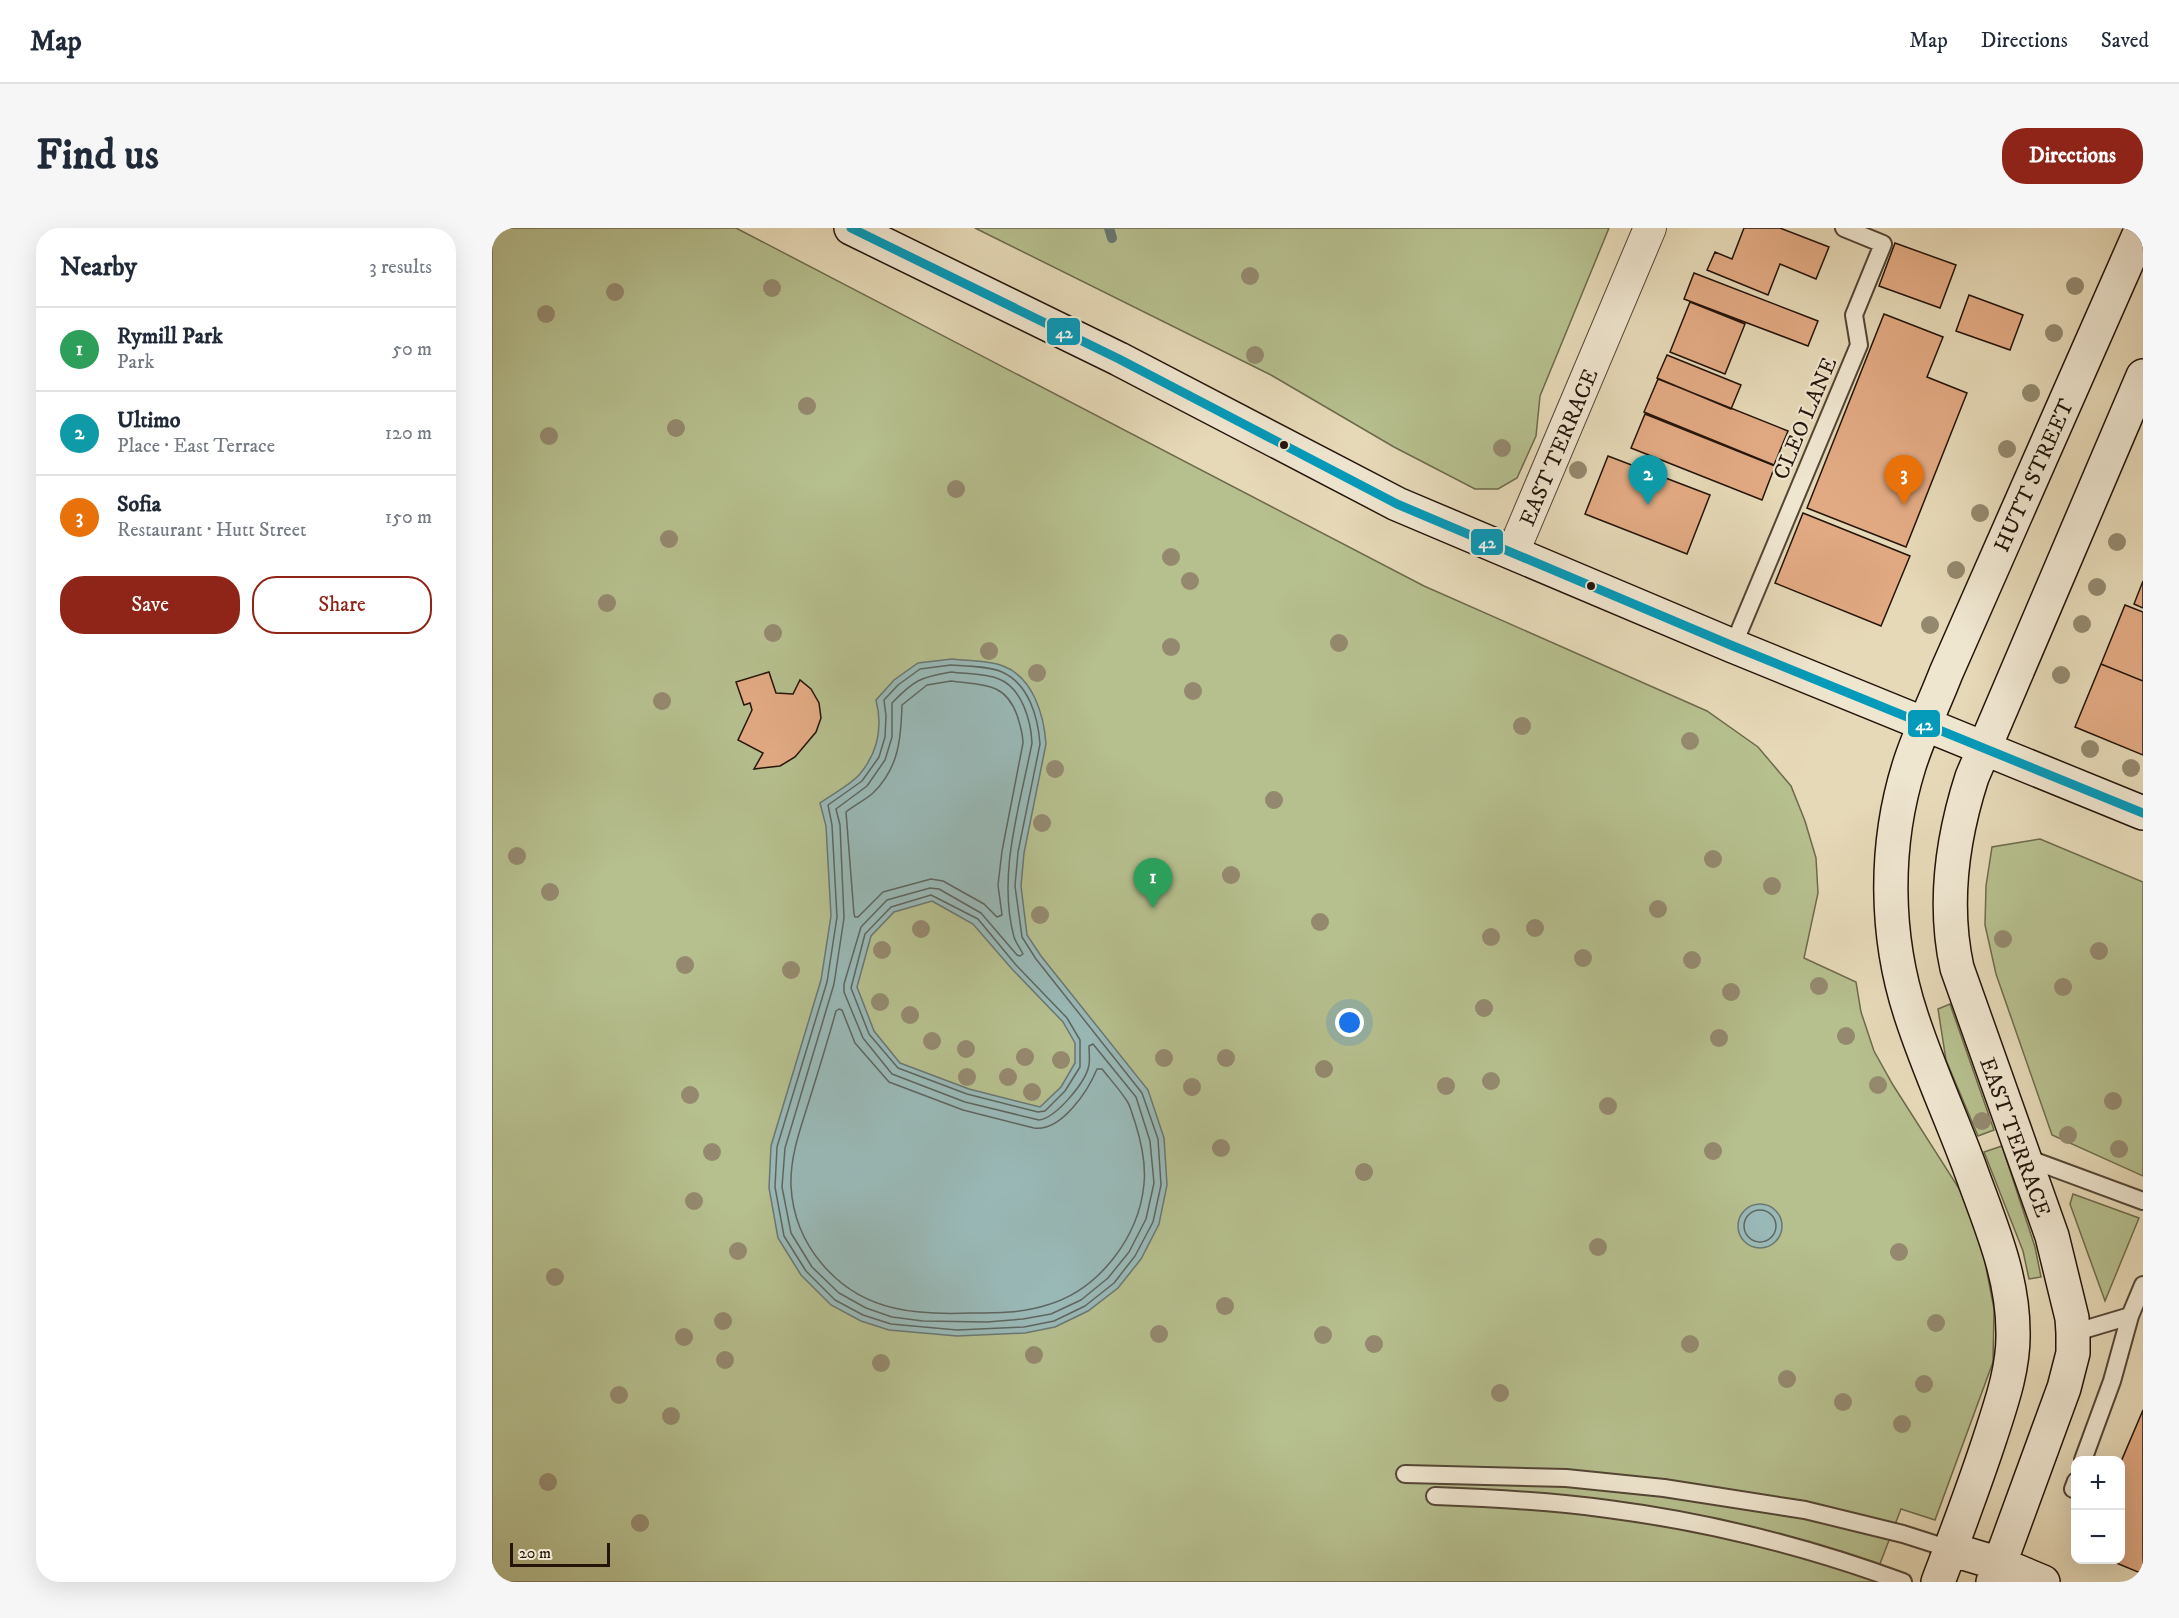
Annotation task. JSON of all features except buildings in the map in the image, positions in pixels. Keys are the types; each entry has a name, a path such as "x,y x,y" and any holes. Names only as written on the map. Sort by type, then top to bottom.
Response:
{"main road":[{"path":"851,228 1119,359 1397,504 1513,552"},
{"name":"HUTT STREET","path":"1925,723 2142,228"},
{"path":"2142,382 1983,747 2143,813"},
{"name":"EAST TERRACE","path":"1513,552 1733,646 1983,747 1960,821 1950,882 1950,929 1957,968 1967,1001 2052,1236 2073,1318 2073,1353 2064,1388 1996,1573"},
{"path":"1925,723 1903,787 1893,841 1892,899 1897,960 1919,1040 1963,1149 2007,1275 2013,1324 2011,1359 2005,1392 1975,1485 1938,1582"},
{"path":"1950,1549 1996,1573 2043,1582"}],"street":[{"name":"EAST TERRACE","path":"1513,552 1650,228"}],"lane":[{"name":"CLEO LANE","path":"1733,646 1859,345 1854,315 1883,244 1844,228"},
{"path":"2024,1157 2143,1201"},
{"path":"2085,1456 2112,1381 2130,1316 2143,1285"},
{"path":"2073,1333 2130,1316"},
{"path":"1405,1474 1585,1479 1664,1488 1793,1509 1903,1534 1950,1549"},
{"path":"1522,1501 1524,1477"},
{"path":"1435,1496 1607,1509 1741,1533 1818,1554 1903,1582"}],"green space":[{"path":"492,228 736,228 1424,586 1707,711 1758,747 1791,786 1816,858 1818,893 1804,958 1856,982 1861,1012 1874,1051 1960,1190 1983,1252 1994,1309 1993,1362 1935,1520 1901,1509 1873,1582 492,1582"},
{"path":"975,228 1609,228 1540,396 1536,436 1517,478 1498,489 1475,489 1394,447 1271,375"},
{"path":"2040,839 2143,882 2143,1176 2052,1135 1996,974 1985,925 1986,886 1992,847"},
{"path":"1950,1004 1994,1130 1978,1136 1946,1060 1938,1009"},
{"path":"2002,1146 2035,1247 2041,1277 2029,1279 2023,1251 1984,1152"},
{"path":"2073,1194 2139,1218 2105,1301 2070,1204"}],"water":[{"path":"952,659 997,664 1013,671 1022,679 1035,698 1043,721 1046,744 1024,853 1021,886 1027,935 1041,956 1148,1090 1164,1138 1167,1185 1159,1224 1141,1259 1118,1288 1088,1311 1055,1327 1025,1333 957,1336 889,1330 861,1321 831,1305 801,1275 778,1238 769,1188 771,1146 821,980 831,916 826,826 820,803 850,783 865,767 875,749 879,730 876,700 894,680 918,663","holes":["932,901 973,924 1063,1022 1075,1043 1075,1063 1061,1087 1040,1107 969,1089 900,1063 874,1031 857,987 871,936 894,912"]},
{"path":"1760,1204 1769,1205 1776,1210 1781,1217 1781,1235 1776,1242 1769,1247 1760,1248 1751,1247 1744,1242 1739,1235 1738,1226 1739,1217 1744,1210 1751,1205"}],"waterway":[{"path":"1109,228 1112,238"}],"transit line":[{"name":"42","path":"851,228 1119,359 1397,504 1733,646 2143,813"}],"place":[{"name":"Ultimo","path":"1648,505"},
{"name":"Sofia","path":"1904,505"},
{"name":"Rymill Park","path":"1153,908"}]}
